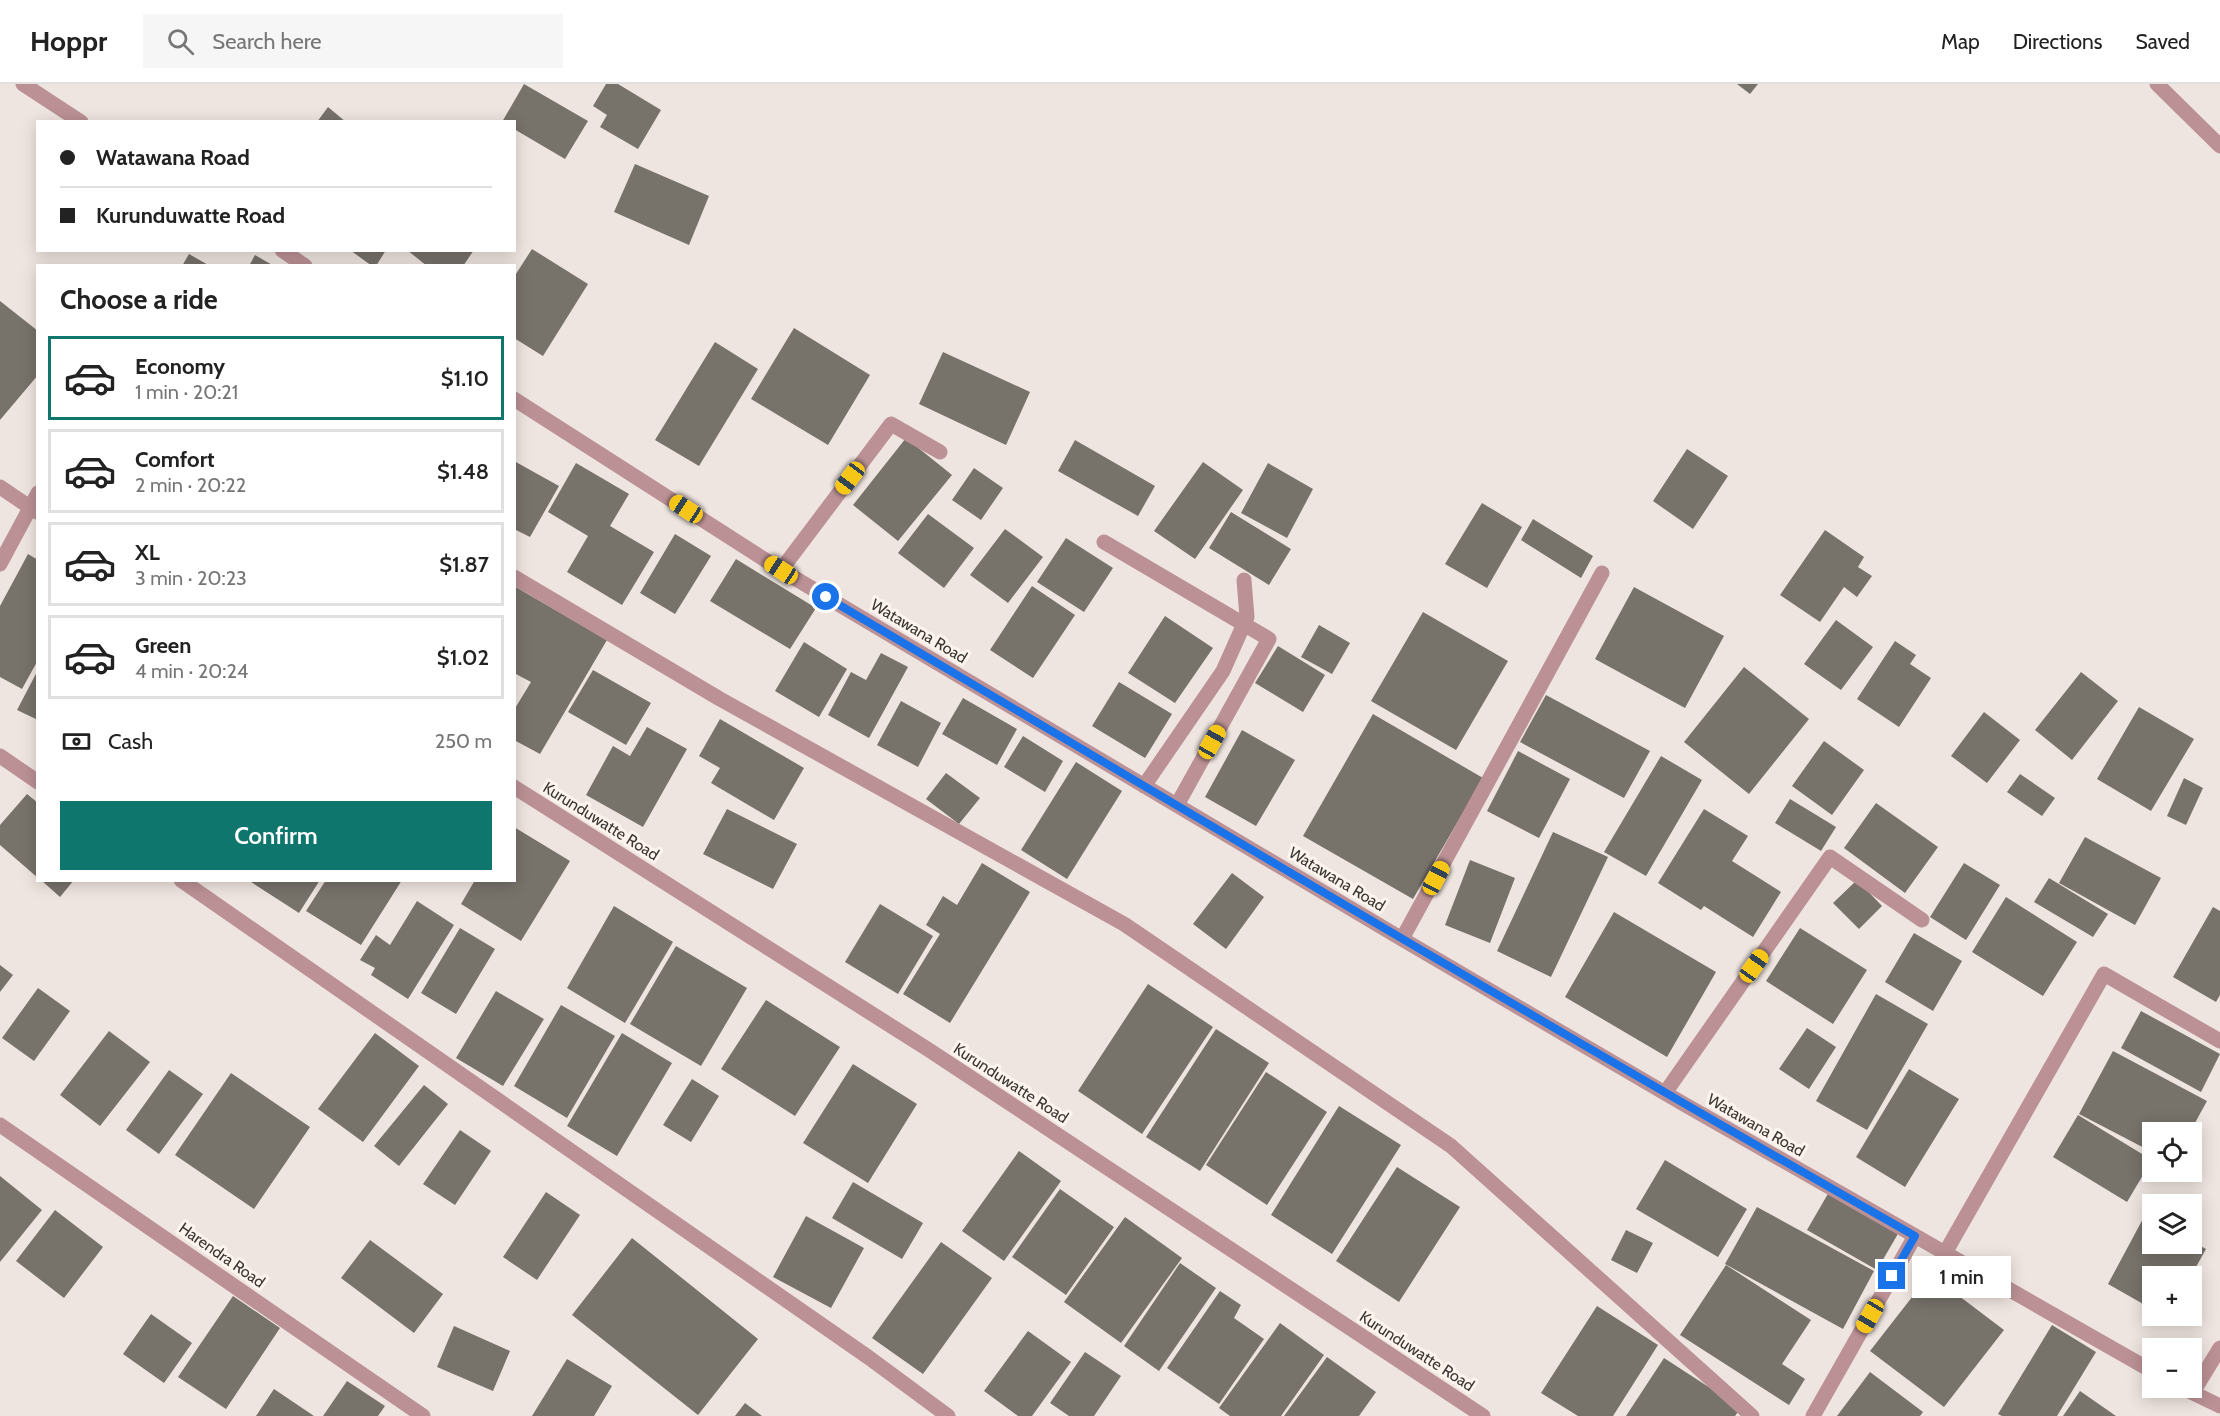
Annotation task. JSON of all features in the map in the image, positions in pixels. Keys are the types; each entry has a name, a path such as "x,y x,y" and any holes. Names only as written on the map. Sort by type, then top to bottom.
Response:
{"street":[{"path":"23,84 78,120"},
{"path":"2157,84 2220,146"},
{"path":"285,252 302,264"},
{"name":"Watawana Road","path":"516,400 781,570 1144,786 1665,1093 2142,1365"},
{"path":"781,570 891,424 940,452"},
{"path":"0,487 33,510 0,564"},
{"path":"1104,542 1269,639 1177,805"},
{"path":"1402,939 1602,573"},
{"path":"516,578 720,699 1124,924 1451,1146 1752,1416"},
{"path":"1144,786 1223,671 1247,616 1244,580"},
{"path":"0,756 36,781"},
{"name":"Kurunduwatte Road","path":"516,788 929,1050 1483,1416"},
{"path":"1665,1093 1830,857 1922,920"},
{"path":"184,882 868,1357 948,1416"},
{"path":"1945,1253 2104,974 2220,1041"},
{"name":"Harendra Road","path":"0,1125 423,1416"},
{"path":"1813,1416 1915,1236"},
{"path":"2202,1372 2220,1348"},
{"path":"2202,1397 2220,1406"}],"building":[{"path":"524,84 588,121 565,159 516,130 516,120 503,120"},
{"path":"606,84 618,84 661,110 638,149 600,127 607,115 593,106"},
{"path":"1737,84 1758,84 1750,94"},
{"path":"328,107 344,120 318,120"},
{"path":"635,164 709,196 689,245 614,212"},
{"path":"532,249 588,284 543,356 516,339 516,274"},
{"path":"353,252 385,252 377,264 369,264"},
{"path":"410,252 473,252 464,264 424,264"},
{"path":"189,254 206,264 183,264"},
{"path":"255,255 271,264 250,264"},
{"path":"0,301 36,329 36,377 0,420"},
{"path":"794,328 870,375 828,445 751,399"},
{"path":"715,342 758,369 699,466 655,440"},
{"path":"943,352 1030,392 1006,445 919,404"},
{"path":"906,438 952,475 898,541 853,505"},
{"path":"1075,440 1155,486 1138,516 1058,471"},
{"path":"1687,449 1728,476 1693,529 1653,501"},
{"path":"516,462 559,486 530,537 516,530"},
{"path":"1203,462 1243,490 1195,559 1154,531"},
{"path":"576,463 629,494 610,526 654,552 622,605 567,572 588,536 548,512"},
{"path":"1268,463 1313,489 1287,538 1241,513"},
{"path":"974,468 1003,488 981,520 952,500"},
{"path":"1482,503 1522,527 1487,588 1445,564"},
{"path":"1231,512 1291,549 1269,585 1209,548"},
{"path":"928,514 974,548 944,588 898,553"},
{"path":"1533,519 1593,556 1581,578 1521,540"},
{"path":"1005,529 1043,557 1008,603 970,575"},
{"path":"1825,530 1864,557 1858,567 1872,576 1857,597 1844,587 1820,622 1780,595"},
{"path":"675,534 711,556 675,614 640,593"},
{"path":"1066,538 1113,568 1084,612 1037,582"},
{"path":"28,554 36,559 36,664 22,689 0,677 0,606"},
{"path":"736,559 816,608 790,649 710,601"},
{"path":"1032,586 1075,615 1033,678 990,650"},
{"path":"516,587 607,640 540,754 516,741 516,707 531,682 516,674"},
{"path":"1634,587 1724,636 1685,708 1595,659"},
{"path":"1423,612 1508,661 1456,750 1371,701"},
{"path":"1165,616 1213,648 1175,703 1128,673"},
{"path":"1836,620 1873,647 1841,690 1804,664"},
{"path":"1319,625 1350,643 1332,674 1301,657"},
{"path":"1895,641 1916,655 1910,664 1931,678 1899,727 1857,699"},
{"path":"804,642 847,669 819,717 775,691"},
{"path":"1278,646 1325,675 1303,712 1255,683"},
{"path":"881,653 908,667 869,738 828,715 851,672 866,680"},
{"path":"1744,667 1809,719 1749,794 1684,742"},
{"path":"593,670 651,703 626,745 568,712"},
{"path":"2081,672 2118,701 2072,760 2035,730"},
{"path":"36,674 36,719 17,710"},
{"path":"1119,682 1172,714 1145,758 1092,726"},
{"path":"1546,695 1650,751 1624,798 1520,742"},
{"path":"963,698 1017,729 997,765 942,734"},
{"path":"901,701 941,723 918,767 877,745"},
{"path":"2139,707 2194,739 2151,811 2097,779"},
{"path":"1984,712 2020,740 1987,783 1951,756"},
{"path":"1373,714 1483,778 1413,899 1303,836"},
{"path":"720,719 804,768 774,820 711,783 720,768 699,756"},
{"path":"647,727 687,749 643,827 586,795 613,746 630,756"},
{"path":"1242,730 1295,760 1256,826 1205,797"},
{"path":"1023,736 1063,761 1045,792 1004,767"},
{"path":"1824,741 1864,770 1832,815 1792,786"},
{"path":"1518,751 1570,779 1539,838 1487,811"},
{"path":"1661,756 1702,780 1646,876 1604,852"},
{"path":"1076,762 1122,791 1067,879 1021,850"},
{"path":"946,773 980,798 959,824 926,799"},
{"path":"2020,774 2055,798 2042,816 2007,792"},
{"path":"2184,778 2203,788 2186,825 2167,816"},
{"path":"27,794 36,801 36,876 0,845 0,825"},
{"path":"1790,799 1836,827 1821,851 1775,823"},
{"path":"1876,803 1938,847 1905,893 1844,848"},
{"path":"727,809 797,844 773,889 703,854"},
{"path":"1704,809 1748,836 1732,861 1781,892 1753,937 1704,906 1701,910 1658,883"},
{"path":"516,828 570,861 521,941 461,904 474,882 516,882"},
{"path":"1553,832 1608,857 1551,977 1497,951"},
{"path":"2085,837 2161,878 2135,925 2059,883"},
{"path":"1470,860 1515,878 1490,943 1445,925"},
{"path":"982,863 1030,892 950,1023 903,994 940,934 926,925 943,896 957,905"},
{"path":"1964,863 2000,885 1966,940 1930,917"},
{"path":"1232,873 1264,897 1226,949 1193,924"},
{"path":"2049,878 2108,914 2093,937 2034,902"},
{"path":"1857,880 1882,906 1859,929 1833,903"},
{"path":"43,882 72,882 60,897"},
{"path":"251,882 319,882 299,913"},
{"path":"325,882 401,882 361,945 306,911"},
{"path":"2006,897 2077,942 2043,996 1972,952"},
{"path":"417,901 454,925 408,999 371,975 375,968 360,960 376,935 390,945"},
{"path":"880,904 933,936 898,994 845,962"},
{"path":"614,906 673,942 625,1023 567,988"},
{"path":"2213,907 2220,911 2220,995 2216,1002 2173,977"},
{"path":"1614,912 1716,972 1667,1057 1565,997"},
{"path":"460,928 495,949 456,1014 421,993"},
{"path":"1800,928 1867,970 1833,1024 1766,981"},
{"path":"1914,933 1962,961 1933,1011 1885,982"},
{"path":"676,946 747,988 701,1066 630,1024"},
{"path":"0,965 13,975 0,992"},
{"path":"1148,984 1213,1027 1142,1134 1078,1091"},
{"path":"38,988 70,1011 34,1061 2,1038"},
{"path":"496,991 544,1019 503,1086 456,1058"},
{"path":"1876,994 1928,1024 1867,1130 1816,1101"},
{"path":"766,1000 840,1047 795,1116 721,1069"},
{"path":"561,1005 615,1036 567,1118 514,1086"},
{"path":"2141,1011 2220,1054 2201,1092 2121,1048"},
{"path":"1807,1028 1836,1047 1809,1089 1779,1069"},
{"path":"1216,1029 1269,1063 1200,1171 1146,1137"},
{"path":"109,1031 150,1062 100,1126 60,1095"},
{"path":"375,1033 419,1066 363,1142 318,1109"},
{"path":"622,1033 672,1063 617,1156 567,1126"},
{"path":"2113,1051 2207,1101 2195,1122 2142,1122 2142,1147 2079,1114"},
{"path":"853,1064 917,1104 868,1183 803,1143"},
{"path":"1909,1069 1959,1099 1905,1187 1856,1157"},
{"path":"169,1070 203,1094 159,1154 126,1130"},
{"path":"1266,1072 1327,1112 1267,1205 1206,1165"},
{"path":"231,1073 310,1127 254,1209 175,1155"},
{"path":"692,1079 719,1096 691,1142 663,1125"},
{"path":"424,1085 448,1104 399,1166 374,1146"},
{"path":"1339,1106 1401,1145 1332,1254 1271,1215"},
{"path":"2078,1115 2142,1154 2142,1177 2127,1202 2053,1157"},
{"path":"460,1130 491,1151 455,1205 423,1184"},
{"path":"1019,1151 1061,1181 1004,1261 962,1231"},
{"path":"1665,1160 1747,1209 1718,1257 1636,1209"},
{"path":"1397,1167 1460,1207 1399,1302 1336,1261"},
{"path":"0,1176 42,1210 0,1262"},
{"path":"853,1182 923,1223 902,1259 832,1218"},
{"path":"1060,1189 1114,1227 1066,1295 1012,1257"},
{"path":"546,1192 580,1215 537,1280 503,1257"},
{"path":"1829,1192 1899,1232 1877,1270 1807,1230"},
{"path":"1757,1207 1874,1271 1843,1329 1725,1264"},
{"path":"55,1210 103,1247 64,1298 16,1261"},
{"path":"806,1216 864,1248 831,1308 773,1277"},
{"path":"1125,1217 1182,1258 1121,1343 1064,1302"},
{"path":"2142,1221 2142,1254 2202,1254 2202,1247 2206,1249 2197,1266 2142,1266 2142,1303 2108,1284"},
{"path":"1626,1230 1653,1243 1637,1273 1611,1260"},
{"path":"632,1238 758,1339 698,1415 572,1315"},
{"path":"370,1240 443,1294 414,1333 341,1278"},
{"path":"941,1242 992,1278 923,1374 872,1338"},
{"path":"1180,1263 1216,1288 1159,1371 1124,1346"},
{"path":"1726,1265 1811,1320 1782,1364 1805,1379 1789,1405 1680,1335"},
{"path":"1930,1274 2004,1330 1944,1407 1870,1351"},
{"path":"1220,1291 1241,1305 1234,1318 1264,1339 1219,1404 1167,1368"},
{"path":"233,1296 280,1328 226,1409 178,1377"},
{"path":"1597,1306 1658,1345 1613,1416 1578,1416 1541,1393"},
{"path":"151,1314 192,1343 164,1383 123,1354"},
{"path":"1280,1323 1324,1355 1281,1416 1230,1416 1219,1408"},
{"path":"2052,1325 2096,1352 2057,1416 2002,1416 1998,1414"},
{"path":"454,1326 510,1351 493,1391 437,1367"},
{"path":"1028,1331 1071,1362 1032,1416 1018,1416 984,1391"},
{"path":"1085,1352 1121,1376 1094,1416 1069,1416 1050,1403"},
{"path":"1327,1357 1376,1392 1359,1416 1284,1416"},
{"path":"1664,1358 1741,1408 1735,1416 1626,1416"},
{"path":"567,1359 612,1386 594,1416 532,1416"},
{"path":"1870,1372 1923,1412 1920,1416 1837,1416"},
{"path":"347,1381 385,1406 378,1416 323,1416"},
{"path":"274,1389 314,1416 256,1416"},
{"path":"2080,1391 2116,1416 2063,1416"},
{"path":"745,1403 762,1416 735,1416"}],"route":[{"path":"826,597 1402,939 1915,1236 1892,1276"}]}
